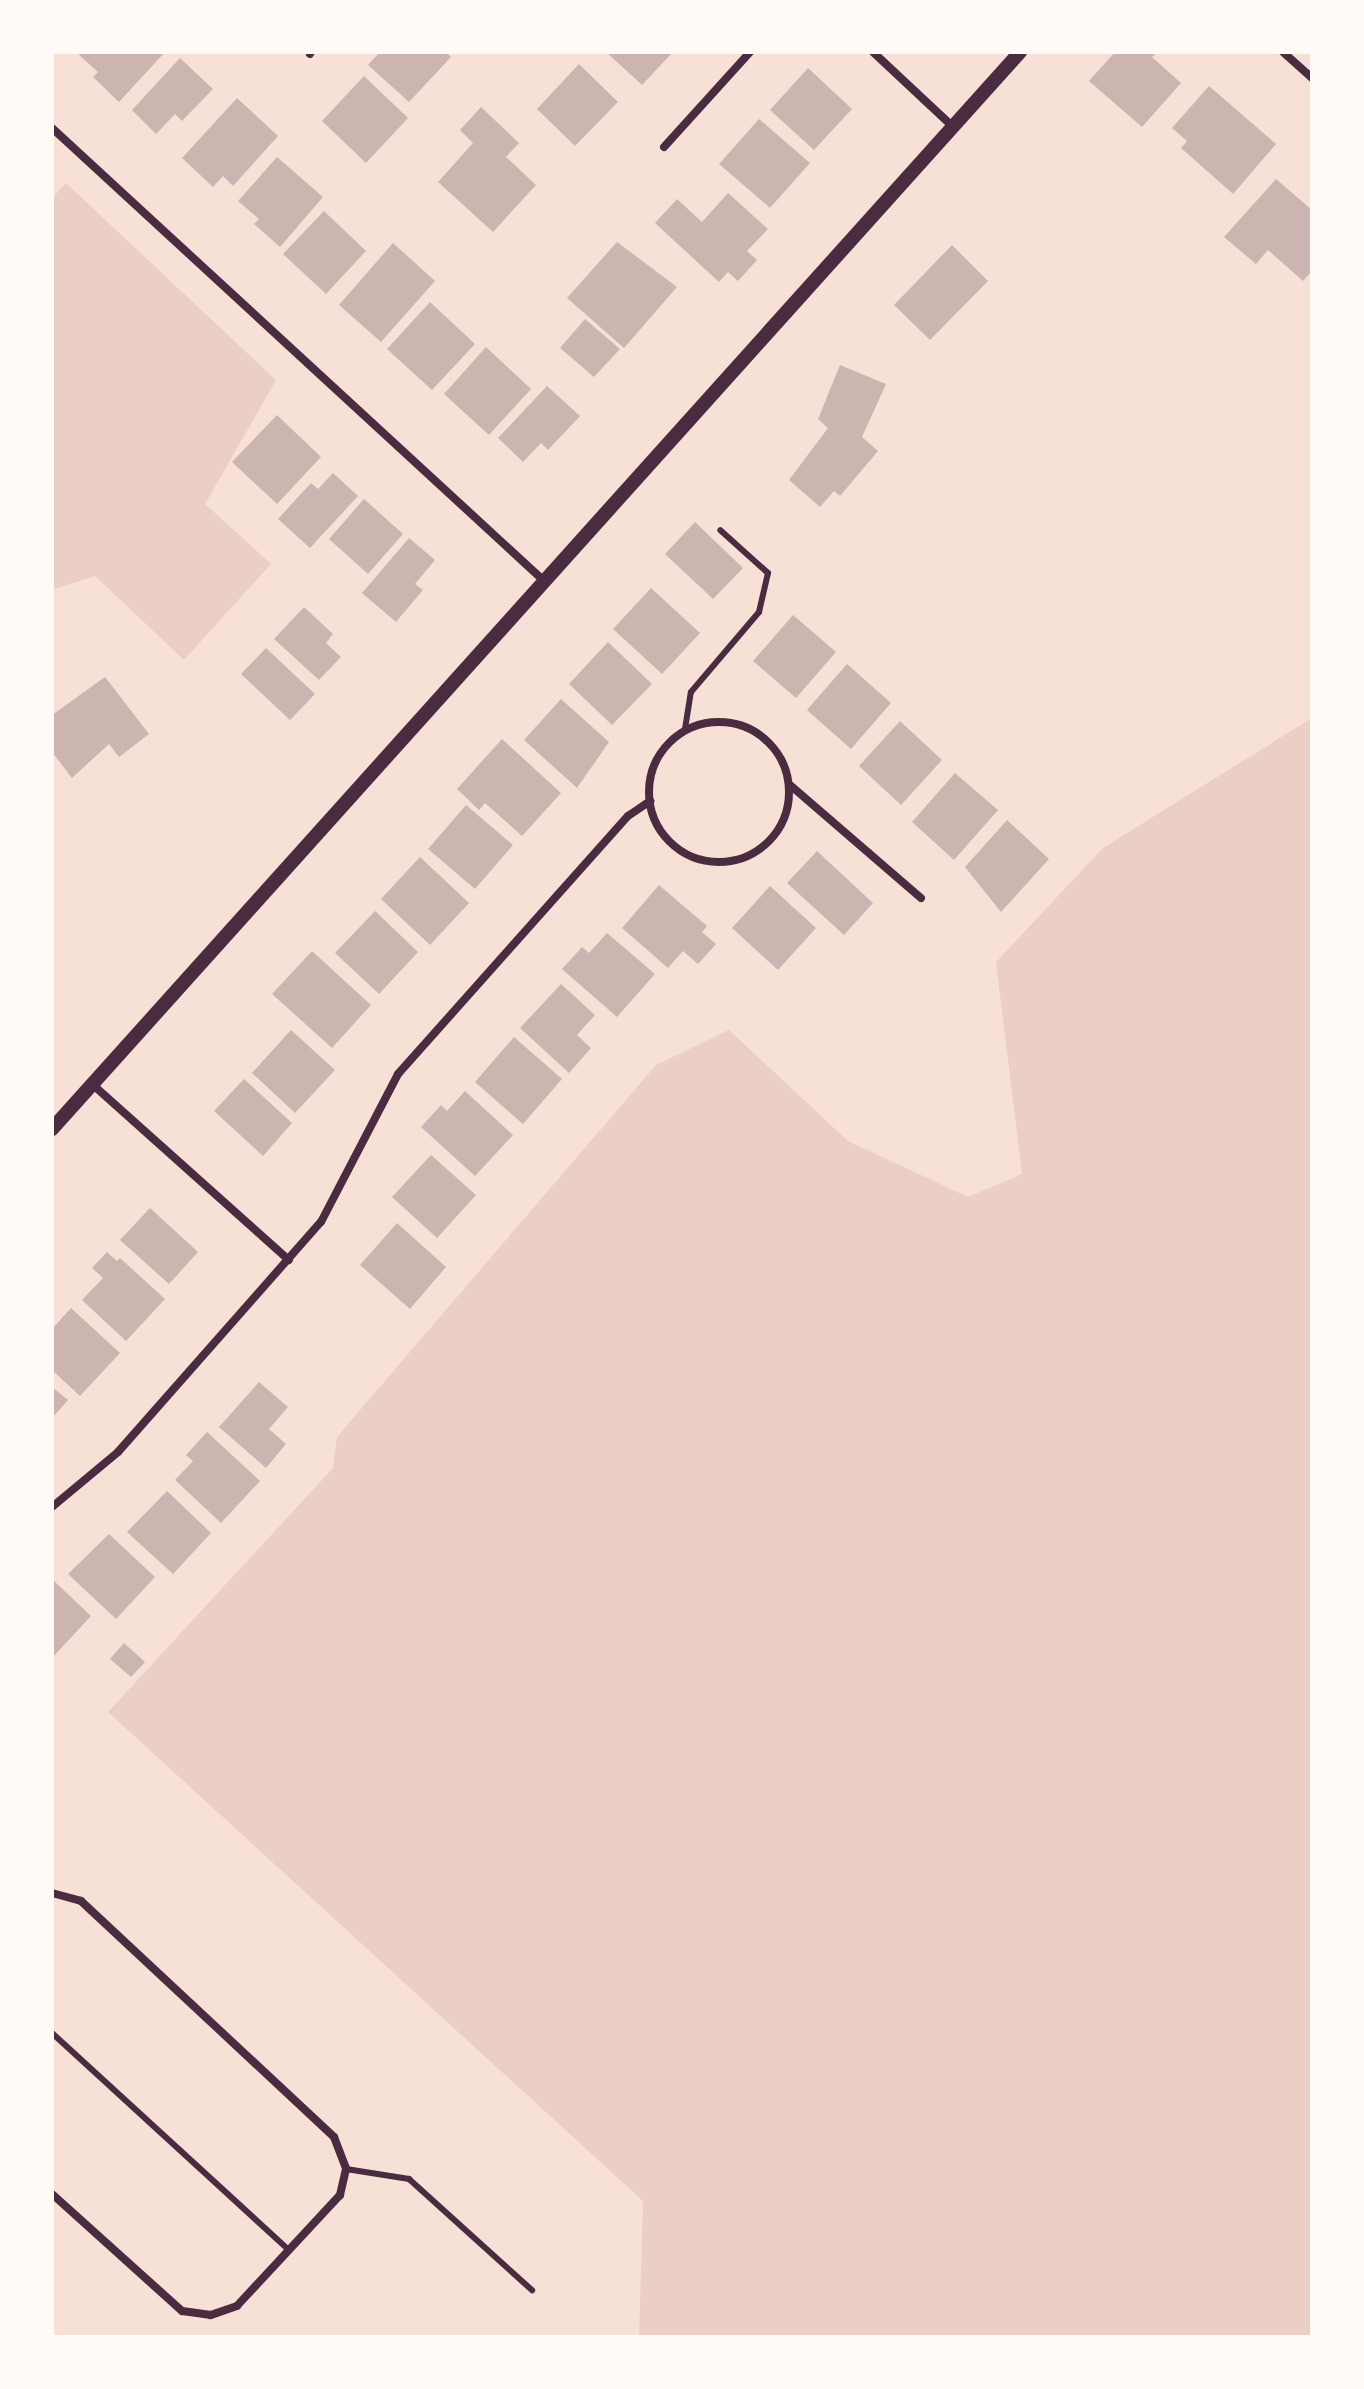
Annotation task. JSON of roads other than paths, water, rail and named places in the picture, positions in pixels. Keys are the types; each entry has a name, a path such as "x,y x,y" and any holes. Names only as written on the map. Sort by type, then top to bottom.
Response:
{"street":[{"path":"664,147 750,52"},
{"path":"873,52 952,126"},
{"path":"52,1129 1020,52"},
{"path":"1283,52 1312,78"},
{"path":"52,128 543,580"},
{"path":"718,722 752,729 784,762 790,785 779,830 742,859 719,863 676,848 660,830 650,801 654,763 685,729 718,722"},
{"path":"790,785 921,898"},
{"path":"52,1507 118,1452 289,1260 321,1222 348,1176 398,1074 628,816 650,801"},
{"path":"92,1084 289,1260"},
{"path":"52,1893 81,1901 334,2137 346,2169 340,2195 237,2306 197,2315 182,2311 52,2194"}],"lane":[{"path":"685,729 691,692 759,612 768,573 720,530"},
{"path":"52,2033 289,2250"},
{"path":"346,2169 409,2179 532,2290"}]}
